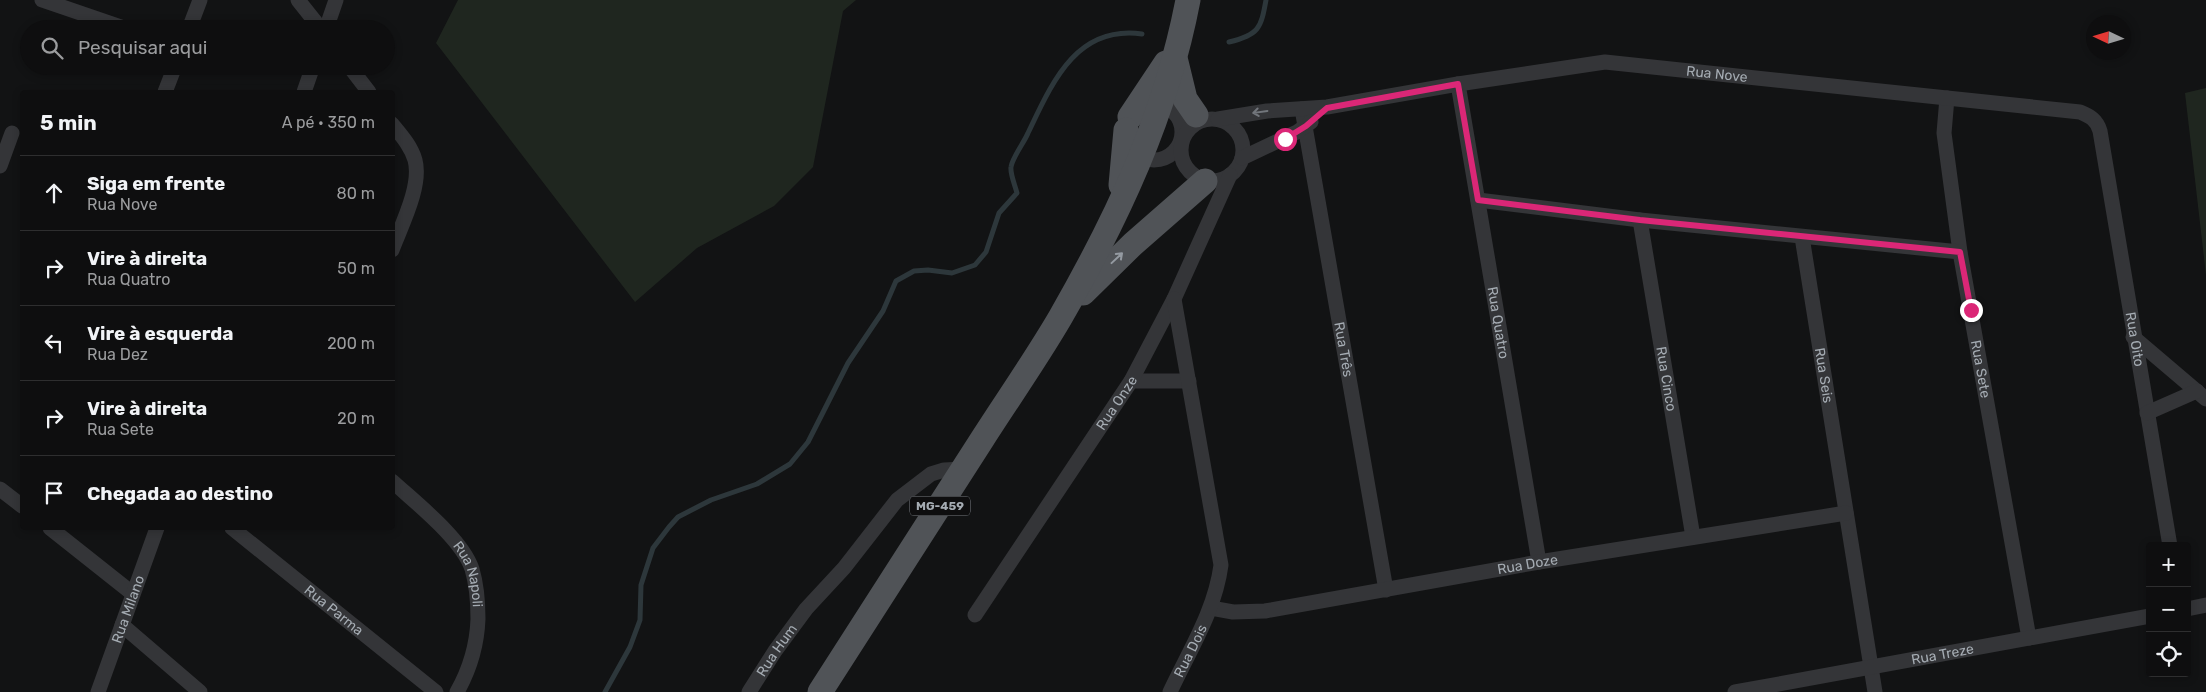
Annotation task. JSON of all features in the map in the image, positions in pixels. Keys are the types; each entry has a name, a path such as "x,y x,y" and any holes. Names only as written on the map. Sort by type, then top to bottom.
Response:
{"main road":[{"name":"MG-459","path":"820,692 1059,319 1119,208 1152,157 1166,107 1188,0"},
{"path":"1178,50 1182,90 1207,118"},
{"path":"1119,208 1128,123 1178,50"},
{"path":"1059,319 1196,176"}],"street":[{"path":"42,0 101,20"},
{"path":"192,20 200,0"},
{"path":"298,0 314,20"},
{"path":"329,20 336,0"},
{"name":"Rua Nove","path":"1207,118 1302,108 1327,108 1458,84 1605,62 2080,112 2094,119 2100,132"},
{"path":"166,90 171,75"},
{"path":"305,90 310,75"},
{"path":"356,75 367,90"},
{"name":"Rua Quatro","path":"1458,84 1539,562"},
{"name":"Rua Sete","path":"1948,98 1944,133 1960,252 2029,638"},
{"path":"1144,106 1166,107 1207,118 1230,124 1238,133 1243,145 1242,158 1238,168 1230,175 1218,181 1196,176 1152,157 1128,143 1128,123 1144,106"},
{"path":"1166,107 1181,124 1181,156 1196,176"},
{"name":"Rua Três","path":"1302,108 1386,590"},
{"path":"1242,158 1285,139 1306,126 1327,108"},
{"path":"1152,157 1171,154 1188,128 1207,118"},
{"path":"395,128 411,151 416,162 416,176 414,190 395,242"},
{"name":"Rua Oito","path":"2100,132 2133,337 2169,542"},
{"path":"0,166 11,133"},
{"name":"Rua Onze","path":"975,615 1130,381 1174,300 1230,175"},
{"path":"1478,200 1640,220 1960,252"},
{"name":"Rua Cinco","path":"1640,220 1693,537"},
{"name":"Rua Seis","path":"1802,237 1875,692"},
{"name":"Rua Dois","path":"1170,692 1211,608 1219,582 1221,566 1174,300"},
{"path":"2133,337 2202,395"},
{"path":"1130,381 1189,382"},
{"path":"2147,413 2202,395"},
{"name":"Rua Hum","path":"749,692 775,651 806,609 844,568 897,500 931,474 944,470 963,469"},
{"name":"Rua Napoli","path":"395,484 439,524 460,549 471,568 478,599 478,634 472,661 457,692"},
{"path":"0,489 20,502"},
{"name":"Rua Doze","path":"1211,608 1233,612 1265,611 1539,562 1846,513"},
{"path":"53,530 132,593"},
{"name":"Rua Milano","path":"98,692 156,530"},
{"name":"Rua Parma","path":"234,530 436,692"},
{"path":"2191,608 2206,605"},
{"name":"Rua Treze","path":"1735,692 2146,617"},
{"path":"122,625 200,692"}],"shaded area":[{"path":"458,0 856,0 843,11 813,167 774,206 697,248 635,302 436,43"},
{"path":"2206,88 2206,275 2185,93"}],"waterway":[{"path":"1229,42 1247,36 1257,29 1266,0"},
{"path":"605,692 630,647 640,620 641,585 653,548 669,527 678,517 711,500 757,484 790,464 808,442 848,363 883,311 896,281 914,271 928,270 952,273 975,265 986,252 999,213 1017,193 1012,176 1012,163 1057,77 1069,61 1083,48 1100,39 1119,34 1142,34"}],"route":[{"path":"1285,139 1306,126 1327,108 1458,84 1478,200 1640,220 1960,252 1971,310"}]}
